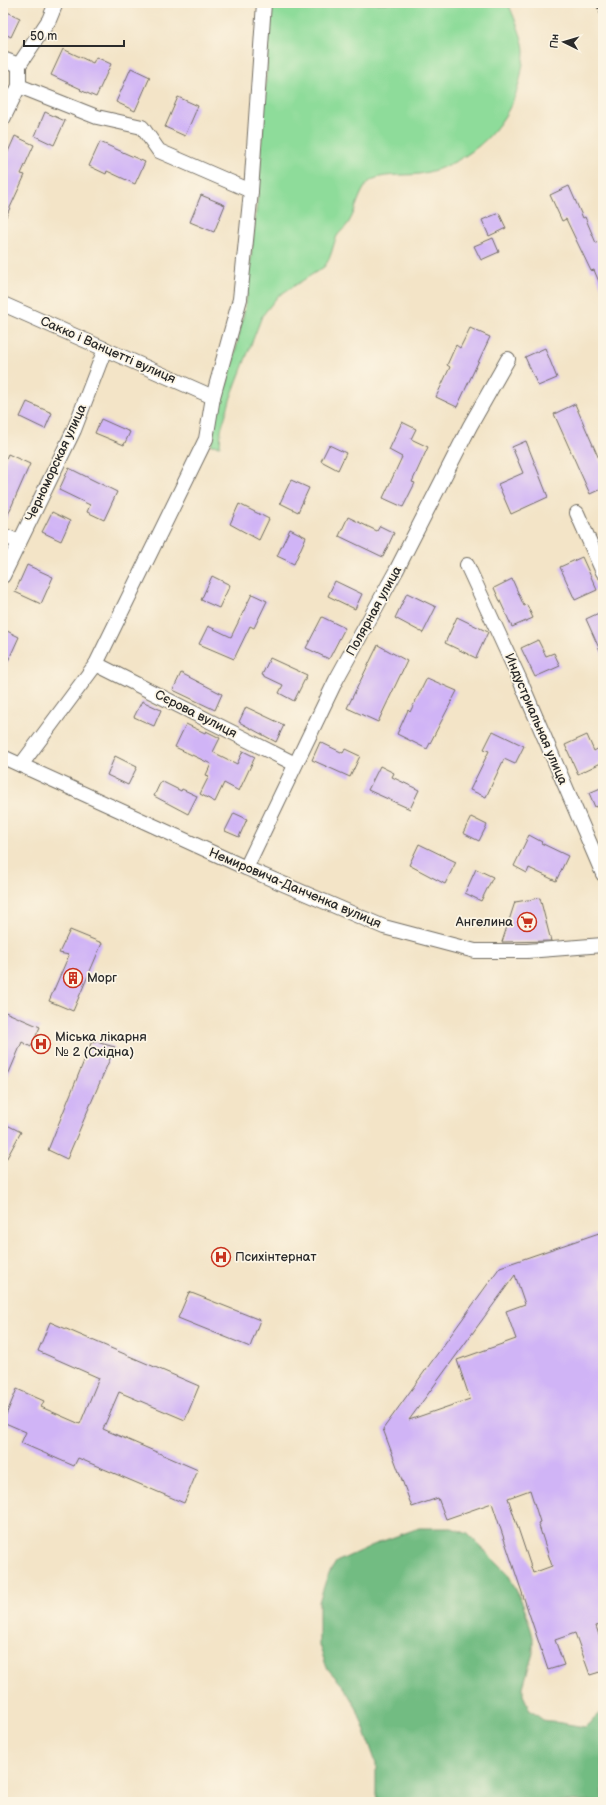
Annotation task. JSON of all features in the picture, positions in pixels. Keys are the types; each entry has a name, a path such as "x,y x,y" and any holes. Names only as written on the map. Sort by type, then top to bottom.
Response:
{"street":[{"path":"3,120 19,86 19,65 49,20 56,3"},
{"path":"21,765 96,664 206,439 214,397 240,298 251,191 264,3"},
{"path":"3,59 19,65"},
{"path":"19,86 97,117 142,127 159,151 251,191"},
{"name":"Сакко і Ванцетті вулиця","path":"3,304 214,397"},
{"name":"Черноморская улица","path":"3,576 74,430 105,349"},
{"name":"Полярная улица","path":"246,868 336,680 396,571 470,426 508,359"},
{"path":"577,513 603,572"},
{"path":"3,535 19,542"},
{"name":"Индустриальная улица","path":"468,565 519,678 603,874"},
{"name":"Сєрова вулиця","path":"96,664 295,764"},
{"name":"Немировича-Данченка вулиця","path":"3,757 246,868 384,927 475,951 535,950 603,945"}],"green space":[{"path":"271,3 508,3 524,46 523,63 518,88 510,106 500,123 473,151 438,169 419,174 379,177 373,179 365,186 349,222 337,236 330,256 324,267 278,296 262,316 231,397 221,430 220,446 211,445 214,422 232,367 246,303 259,185"},
{"path":"419,1528 452,1528 468,1534 508,1574 523,1604 533,1636 533,1653 523,1687 523,1695 530,1710 543,1720 585,1727 603,1711 603,1802 378,1802 376,1794 376,1763 357,1709 344,1687 327,1668 319,1645 319,1602 327,1577 336,1562 380,1542"}],"building":[{"path":"3,10 20,18 11,37 3,33"},
{"path":"63,49 93,63 96,57 111,64 96,97 51,75"},
{"path":"131,68 150,77 135,111 116,102"},
{"path":"178,97 198,106 185,136 165,127"},
{"path":"45,112 65,121 54,145 35,136"},
{"path":"15,136 34,145 21,174 25,175 3,223 3,163"},
{"path":"100,142 145,162 135,184 107,171 106,174 89,166"},
{"path":"569,186 596,243 599,242 603,251 603,291 594,270 591,271 566,219 562,221 550,195"},
{"path":"201,195 225,205 214,232 190,222"},
{"path":"499,213 506,228 489,236 482,220"},
{"path":"493,238 499,252 481,260 474,246"},
{"path":"470,328 490,337 457,407 436,397 450,367 447,365 456,345 460,348"},
{"path":"545,348 557,378 538,386 525,357"},
{"path":"27,402 52,413 45,429 20,417"},
{"path":"575,404 603,468 603,488 590,494 554,414"},
{"path":"101,419 130,432 124,445 95,433"},
{"path":"402,422 416,429 411,439 428,447 412,482 415,483 403,507 383,498 402,457 389,450"},
{"path":"526,441 548,497 511,514 498,484 523,473 512,447"},
{"path":"329,445 346,453 338,470 321,461"},
{"path":"8,454 30,464 3,526 3,465"},
{"path":"69,468 117,492 104,520 87,512 90,505 59,490"},
{"path":"291,480 309,488 298,512 280,503"},
{"path":"239,504 269,519 259,540 230,524"},
{"path":"52,512 70,521 61,541 42,532"},
{"path":"348,517 377,531 380,526 394,533 383,557 339,536"},
{"path":"290,529 306,537 294,564 277,556"},
{"path":"582,557 597,590 575,600 560,567"},
{"path":"27,565 53,577 41,604 15,592"},
{"path":"212,576 230,585 219,608 201,600"},
{"path":"512,579 524,606 527,605 533,618 512,627 494,588"},
{"path":"335,581 362,594 355,609 328,596"},
{"path":"407,593 436,607 423,633 395,618"},
{"path":"252,594 267,601 254,628 250,626 234,659 199,644 208,626 231,637"},
{"path":"603,611 603,657 586,619"},
{"path":"322,617 345,628 329,659 306,648"},
{"path":"457,617 488,632 476,658 445,643"},
{"path":"3,629 19,637 3,672"},
{"path":"538,640 546,656 554,653 560,666 535,677 521,648"},
{"path":"378,645 407,661 378,722 347,708"},
{"path":"270,658 307,675 294,701 279,693 283,685 262,675"},
{"path":"181,673 222,694 215,710 173,690"},
{"path":"427,678 457,691 427,749 397,734 408,710 410,712"},
{"path":"142,701 161,710 154,726 134,717"},
{"path":"246,707 284,725 276,742 239,722"},
{"path":"186,724 220,738 213,752 237,764 243,751 255,757 239,791 224,783 215,802 200,794 209,776 206,775 211,764 175,747"},
{"path":"493,731 524,746 515,764 504,759 486,797 470,790 489,751 484,749"},
{"path":"587,735 594,751 599,748 603,757 603,762 578,774 565,745"},
{"path":"320,742 343,753 345,749 360,756 350,777 312,760"},
{"path":"115,756 137,767 128,785 107,775"},
{"path":"380,766 394,773 392,777 419,790 410,809 368,790"},
{"path":"161,781 181,791 182,789 197,796 188,814 154,796"},
{"path":"603,787 603,804 595,807 589,793"},
{"path":"234,813 247,819 239,837 225,831"},
{"path":"471,817 487,825 479,841 463,833"},
{"path":"529,835 542,842 541,843 568,856 556,881 529,868 527,873 514,866"},
{"path":"419,844 456,862 445,884 409,865"},
{"path":"476,869 493,877 481,901 465,893"},
{"name":"Ангелина","path":"540,898 551,941 502,942 515,902"},
{"name":"Морг","path":"70,930 102,943 73,1011 49,1001 69,955 59,953"},
{"path":"3,1011 40,1027 31,1047 22,1042 3,1087"},
{"path":"92,1041 115,1047 67,1159 48,1150"},
{"path":"3,1123 21,1132 3,1165"},
{"path":"599,1233 603,1246 603,1624 596,1626 603,1647 603,1671 590,1675 575,1633 555,1640 564,1665 548,1670 492,1503 446,1519 438,1498 412,1507 383,1429 500,1267","holes":["515,1275 525,1304 506,1311 516,1339 457,1360 470,1399 409,1420","530,1490 540,1522 538,1523 552,1566 533,1573 508,1498"]},
{"path":"189,1292 260,1320 250,1347 178,1318"},
{"path":"50,1322 199,1386 185,1420 119,1392 103,1429 198,1470 184,1503 78,1458 74,1466 21,1443 26,1432 3,1422 17,1389 44,1401 41,1407 80,1424 99,1378 38,1351"}],"railway":[{"path":"597,3 603,18"}],"place":[{"name":"Ангелина","path":"527,922"},
{"name":"Морг","path":"73,978"},
{"name":"Міська лікарня № 2 (Східна)","path":"41,1044"},
{"name":"Психінтернат","path":"221,1257"}]}
